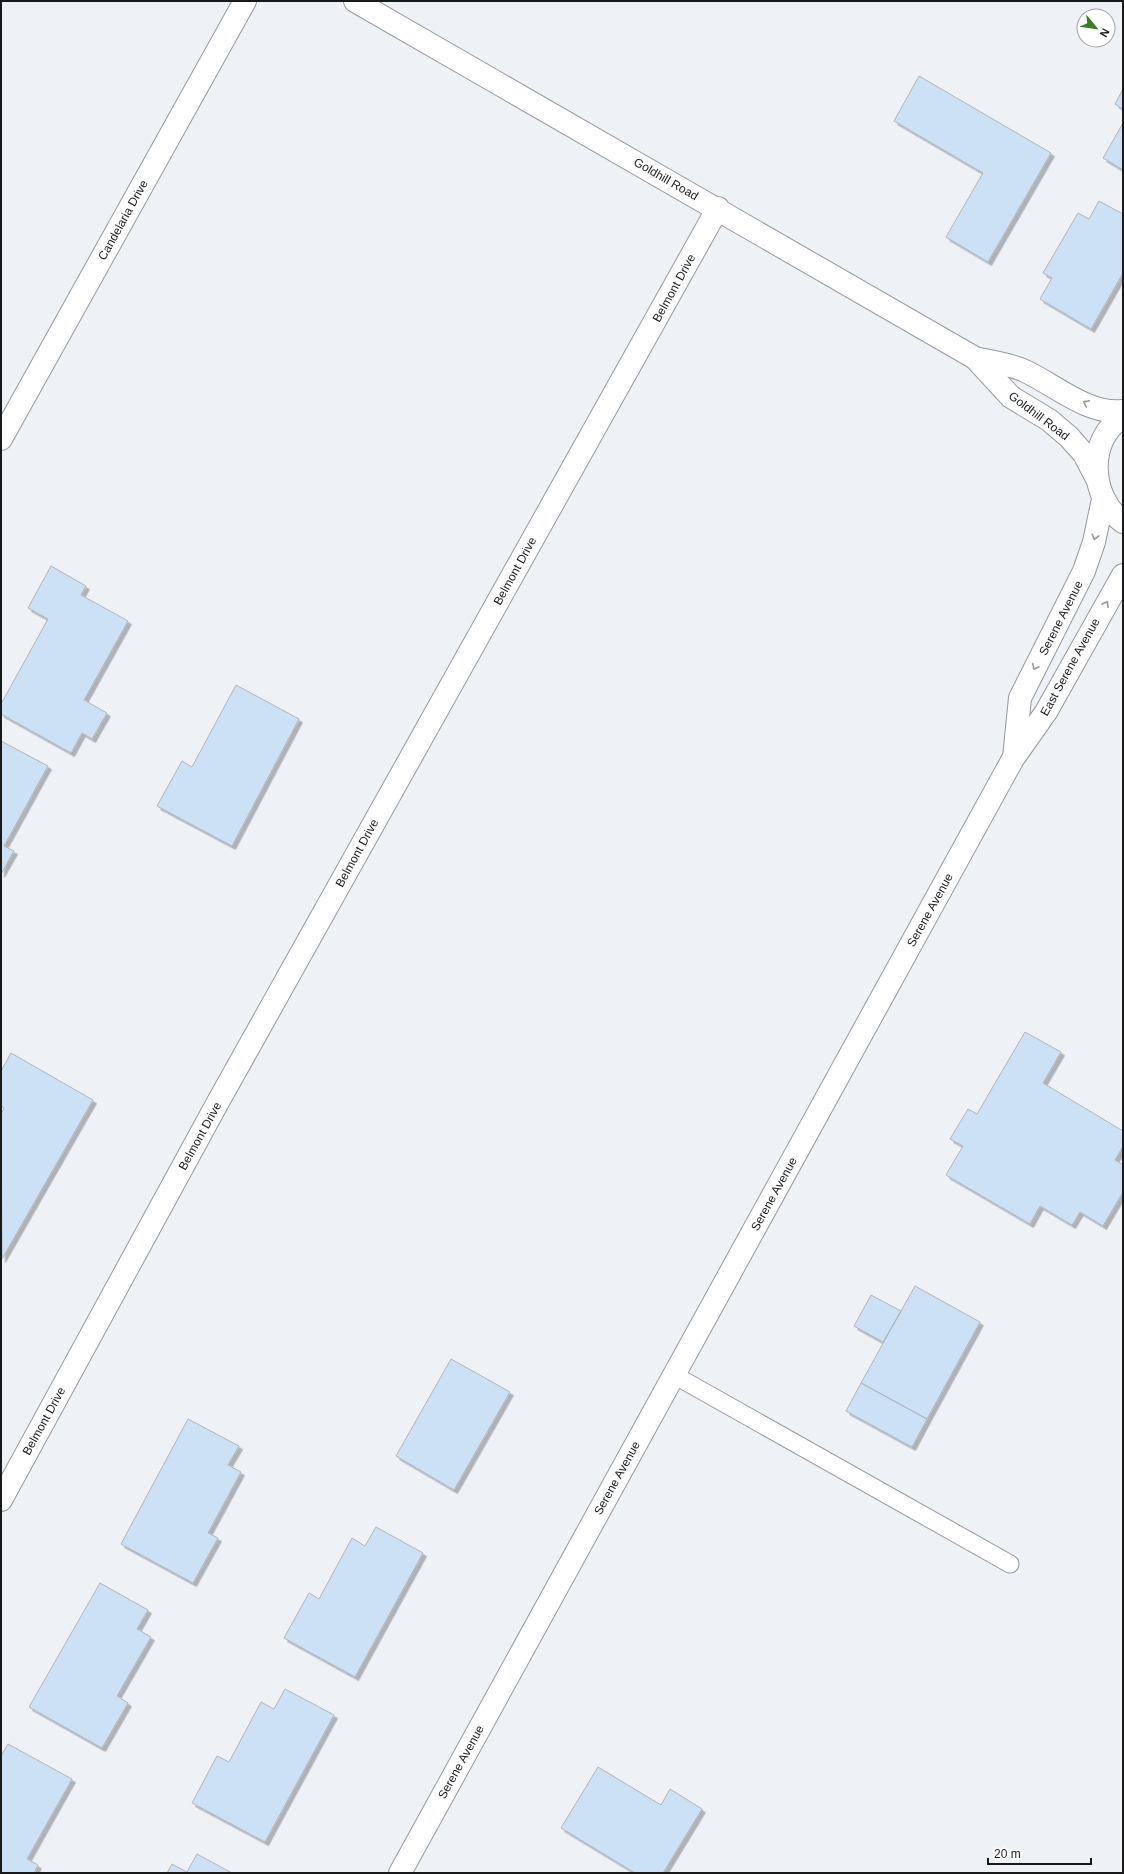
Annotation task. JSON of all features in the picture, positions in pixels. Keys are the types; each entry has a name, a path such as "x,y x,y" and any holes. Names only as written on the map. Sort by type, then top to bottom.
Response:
{"street":[{"name":"Candelaria Drive","path":"1,439 245,1"},
{"name":"Goldhill Road","path":"355,1 718,208 975,358 1024,370 1090,405 1113,412 1123,411"},
{"name":"Belmont Drive","path":"1,1500 218,1102 718,208"},
{"name":"Goldhill Road","path":"975,358 1011,397 1049,420 1069,437 1084,454 1110,509 1123,522"},
{"name":"Serene Avenue","path":"400,1873 1014,757 1020,698 1084,571 1094,542 1100,489 1097,462 1101,444 1110,428 1123,416"},
{"name":"East Serene Avenue","path":"1014,757 1046,712 1123,575"}],"lane":[{"path":"674,1375 1010,1564"}],"building":[{"path":"919,76 1051,153 988,262 946,237 983,173 894,121"},
{"path":"1123,89 1123,109 1115,104"},
{"path":"1123,123 1123,170 1103,158"},
{"path":"1099,201 1123,214 1123,273 1091,329 1040,299 1052,278 1043,273 1078,213 1089,219"},
{"path":"51,566 86,586 81,595 128,621 84,700 107,713 92,739 82,733 71,753 1,714 1,704 48,619 28,608"},
{"path":"236,685 299,719 232,846 157,806 182,761 192,767"},
{"path":"1,741 48,766 4,846 14,851 1,874"},
{"path":"1025,1032 1061,1052 1043,1083 1123,1131 1123,1146 1115,1160 1123,1165 1123,1192 1103,1226 1080,1212 1072,1225 1040,1206 1030,1224 946,1175 963,1146 950,1139 968,1109 977,1114"},
{"path":"11,1053 93,1100 2,1259 1,1114 4,1108 1,1106 1,1071"},
{"path":"915,1286 980,1322 927,1419 861,1383"},
{"path":"871,1295 901,1311 883,1342 854,1326"},
{"path":"451,1359 510,1392 454,1490 396,1456"},
{"path":"861,1383 927,1419 912,1447 846,1411"},
{"path":"188,1419 239,1446 228,1465 241,1472 208,1533 218,1538 193,1583 121,1544"},
{"path":"376,1527 423,1553 355,1677 284,1638 309,1593 319,1599 352,1538 365,1546"},
{"path":"100,1583 148,1610 137,1629 151,1637 117,1696 128,1703 102,1748 29,1707"},
{"path":"285,1689 334,1715 265,1842 192,1803 217,1756 229,1762 261,1702 274,1709"},
{"path":"8,1744 72,1779 27,1859 38,1865 34,1873 1,1873 1,1756"},
{"path":"598,1767 661,1805 670,1789 702,1809 663,1873 635,1873 561,1828"},
{"path":"197,1854 232,1873 167,1873 172,1864 187,1872"}]}
